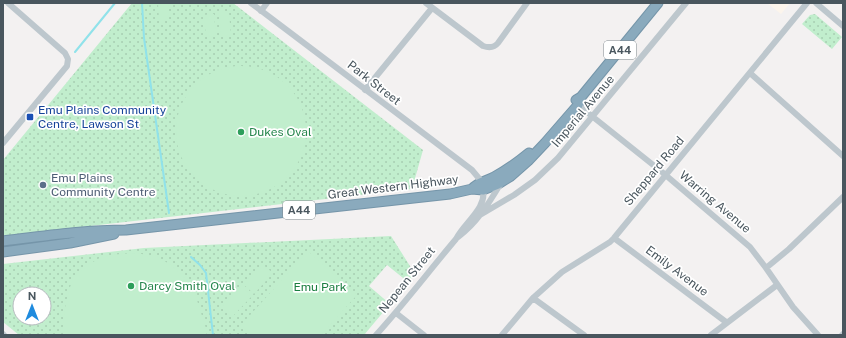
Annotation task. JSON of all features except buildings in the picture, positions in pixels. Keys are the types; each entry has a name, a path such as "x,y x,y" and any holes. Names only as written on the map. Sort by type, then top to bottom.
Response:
{"highway":[{"name":"Great Western Highway","path":"3,241 87,232 126,230 450,194 502,182 520,170 533,157 658,3"},
{"name":"Great Western Highway","path":"483,186 520,161 539,143 574,102 579,100"},
{"name":"Great Western Highway","path":"3,252 70,243 126,230"}],"street":[{"path":"3,143 67,66 68,59 65,53 8,3"},
{"name":"Park Street","path":"251,3 472,170 483,186"},
{"path":"261,11 267,3"},
{"path":"426,3 483,46 492,47 498,43 527,3"},
{"name":"Imperial Avenue","path":"480,215 514,195 535,180 558,158 686,3"},
{"name":"Sheppard Road","path":"502,335 533,298 562,272 614,238 665,174 807,3"},
{"path":"816,3 843,26"},
{"path":"365,90 432,8"},
{"path":"750,73 843,156"},
{"name":"Warring Avenue","path":"579,100 592,116 665,174 750,246 795,310 818,335"},
{"name":"Nepean Street","path":"376,335 396,313 417,284 456,239 480,215 492,200 502,182"},
{"name":"Nepean Street","path":"456,239 460,230 482,204 483,186"},
{"path":"766,268 789,249 843,197"},
{"name":"Emily Avenue","path":"614,238 726,322"},
{"path":"711,335 726,322 777,285"},
{"path":"533,298 584,335"},
{"path":"396,313 424,335"}],"shaded area":[{"path":"767,3 790,3 781,14"}],"green space":[{"path":"132,3 233,3 423,150 412,189 3,236 3,160"},
{"path":"158,3 168,3 169,20 159,21"},
{"path":"219,13 229,13 231,35 221,35"},
{"path":"214,14 216,36 206,37 204,15"},
{"path":"815,14 842,37 832,49 802,24 810,15"},
{"name":"Dukes Oval","path":"241,66 266,71 287,85 301,106 306,131 301,156 287,177 266,191 241,196 216,191 195,177 181,156 176,131 181,106 195,85 216,71"},
{"name":"Emu Park","path":"391,236 415,274 408,282 387,265 369,286 390,304 364,335 19,335 3,322 3,264 144,248"},
{"path":"308,251 357,295 321,335 252,335 241,325"},
{"name":"Darcy Smith Oval","path":"134,253 156,256 171,265 187,280 189,279 207,332 206,335 63,335 64,314 67,297 74,278 83,269 97,259 113,255"},
{"path":"262,264 273,273 254,294 243,284"},
{"path":"241,286 252,296 232,317 222,307"}],"waterway":[{"path":"75,52 115,3"},
{"path":"142,3 144,38 169,213"},
{"path":"191,257 206,273 213,335"}],"place":[{"name":"Emu Plains Community Centre, Lawson St","path":"30,117"},
{"name":"Dukes Oval","path":"241,132"},
{"name":"Emu Plains Community Centre","path":"43,185"},
{"name":"Darcy Smith Oval","path":"131,286"}]}
